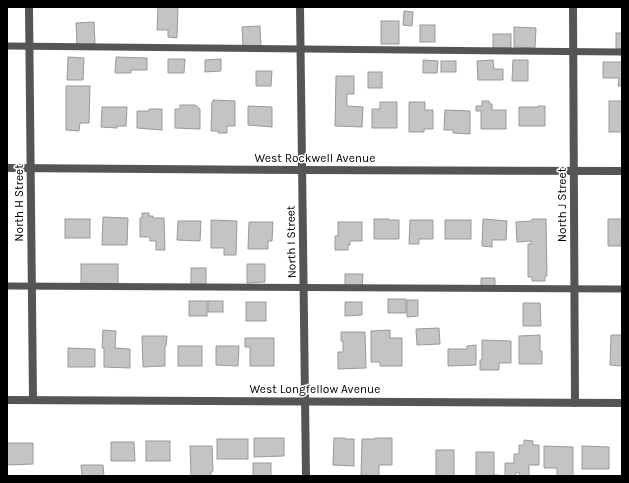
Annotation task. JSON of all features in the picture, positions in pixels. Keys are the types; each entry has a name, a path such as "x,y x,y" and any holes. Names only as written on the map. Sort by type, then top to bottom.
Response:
{"street":[{"name":"North H Street","path":"29,7 32,400"},
{"name":"North I Street","path":"300,7 306,476"},
{"name":"North J Street","path":"573,7 575,403"},
{"name":"West Rockwell Avenue","path":"7,168 622,171"},
{"name":"West Longfellow Avenue","path":"7,400 622,403"}],"lane":[{"path":"7,46 622,52"},
{"path":"7,286 622,290"}],"building":[{"path":"158,7 178,7 177,38 168,37 168,30 157,30"},
{"path":"404,11 413,12 412,26 403,25"},
{"path":"381,21 399,21 399,44 381,44"},
{"path":"94,22 95,44 77,45 76,23"},
{"path":"420,25 435,25 435,42 420,42"},
{"path":"260,26 261,46 243,46 242,27"},
{"path":"514,27 536,28 535,48 514,47"},
{"path":"616,33 622,33 622,49 616,49"},
{"path":"493,34 511,34 511,48 493,48"},
{"path":"68,57 84,58 83,80 67,80"},
{"path":"116,57 147,58 147,70 131,70 131,73 115,73"},
{"path":"168,59 185,59 184,73 168,73"},
{"path":"221,59 221,71 205,72 205,60"},
{"path":"423,60 438,61 437,73 423,73"},
{"path":"493,60 494,69 503,69 503,80 478,80 477,61"},
{"path":"513,60 528,60 528,81 512,81"},
{"path":"441,61 456,61 456,72 441,72"},
{"path":"603,62 622,62 622,86 618,86 619,78 603,78"},
{"path":"256,71 272,71 271,86 256,86"},
{"path":"368,72 382,72 382,88 368,88"},
{"path":"336,76 354,76 354,94 347,94 347,106 363,107 362,127 335,126"},
{"path":"66,86 90,86 89,123 80,123 79,131 66,130"},
{"path":"213,100 235,101 235,126 227,126 227,133 211,131"},
{"path":"482,101 489,101 490,104 492,104 492,110 506,110 506,129 481,129 481,111 476,111 476,106 482,106"},
{"path":"609,101 622,101 622,132 609,132"},
{"path":"380,102 397,102 397,128 372,128 372,109 380,109"},
{"path":"409,102 425,102 425,110 433,110 433,129 424,129 424,132 409,132"},
{"path":"180,105 195,105 200,109 200,129 175,128 175,109 180,109"},
{"path":"248,106 272,107 272,127 248,125"},
{"path":"545,106 545,126 519,126 519,107"},
{"path":"102,107 127,107 126,126 117,126 117,128 101,127"},
{"path":"149,109 162,109 162,130 137,128 137,111 149,111"},
{"path":"445,110 470,111 470,134 453,133 453,130 444,130"},
{"path":"142,213 149,213 149,216 153,216 153,218 164,218 165,250 156,250 156,241 150,241 150,237 140,237 140,218 142,218"},
{"path":"103,217 128,218 127,245 102,245"},
{"path":"65,219 90,219 90,238 65,238"},
{"path":"374,219 399,220 399,239 374,239"},
{"path":"483,219 507,221 506,240 492,240 492,247 482,246"},
{"path":"532,219 546,219 547,276 545,276 545,281 532,281 532,277 528,277 528,244 531,244 531,241 517,242 516,222 532,221"},
{"path":"608,219 622,219 621,246 608,246"},
{"path":"211,220 237,221 236,255 224,255 224,248 211,248"},
{"path":"410,220 433,220 433,239 419,239 419,244 409,244"},
{"path":"445,220 471,220 471,239 445,239"},
{"path":"178,221 201,221 200,241 177,240"},
{"path":"249,222 273,222 272,241 268,241 268,249 248,249"},
{"path":"338,222 362,222 362,241 350,241 348,250 335,250 335,236 338,236"},
{"path":"81,264 118,264 118,284 81,284"},
{"path":"247,264 265,264 265,282 247,283"},
{"path":"191,268 206,268 206,286 191,286"},
{"path":"345,274 363,274 362,287 345,287"},
{"path":"481,278 495,278 495,287 481,286"},
{"path":"388,299 406,299 406,313 388,313"},
{"path":"407,300 418,300 418,316 407,317"},
{"path":"189,301 207,301 207,316 189,316"},
{"path":"208,301 223,301 223,312 208,312"},
{"path":"246,302 266,302 266,321 246,321"},
{"path":"345,302 362,302 362,315 345,316"},
{"path":"523,303 540,303 541,326 523,326"},
{"path":"439,328 440,344 417,345 416,329"},
{"path":"103,330 116,331 115,348 130,349 130,368 104,367 104,348 102,348"},
{"path":"390,330 390,338 402,338 402,366 380,366 380,362 371,362 371,331"},
{"path":"341,332 365,332 366,368 338,369 338,352 343,352"},
{"path":"540,335 542,364 519,364 519,336"},
{"path":"611,335 622,335 622,366 610,365"},
{"path":"142,336 167,336 165,346 165,366 143,367"},
{"path":"245,338 274,338 274,366 250,366 250,347 245,347"},
{"path":"482,340 511,341 511,363 499,363 499,370 480,370 480,360 482,360"},
{"path":"476,345 476,365 448,366 448,349 467,349 467,346"},
{"path":"178,346 202,346 202,366 178,366"},
{"path":"216,346 239,346 238,366 216,365"},
{"path":"68,348 95,349 95,367 68,367"},
{"path":"254,438 284,438 284,456 254,457"},
{"path":"334,438 354,439 354,466 333,465"},
{"path":"392,438 392,465 379,465 379,476 361,475 362,439"},
{"path":"217,439 248,439 248,459 217,459"},
{"path":"524,440 533,441 533,445 539,445 539,465 529,465 529,476 519,476 519,472 516,473 515,476 505,476 505,463 514,463 514,454 519,454 519,445 524,445"},
{"path":"146,441 170,441 170,461 146,461"},
{"path":"111,442 134,442 135,461 111,461"},
{"path":"7,443 33,443 33,464 7,465"},
{"path":"190,446 212,446 213,471 211,472 211,476 191,476"},
{"path":"544,446 573,447 573,476 557,476 557,468 544,468"},
{"path":"582,446 609,447 609,469 582,469"},
{"path":"436,450 454,450 454,476 436,476"},
{"path":"476,452 494,452 494,475 499,476 476,476"},
{"path":"253,463 271,463 271,476 253,476"},
{"path":"81,465 103,465 104,476 82,476"}]}
